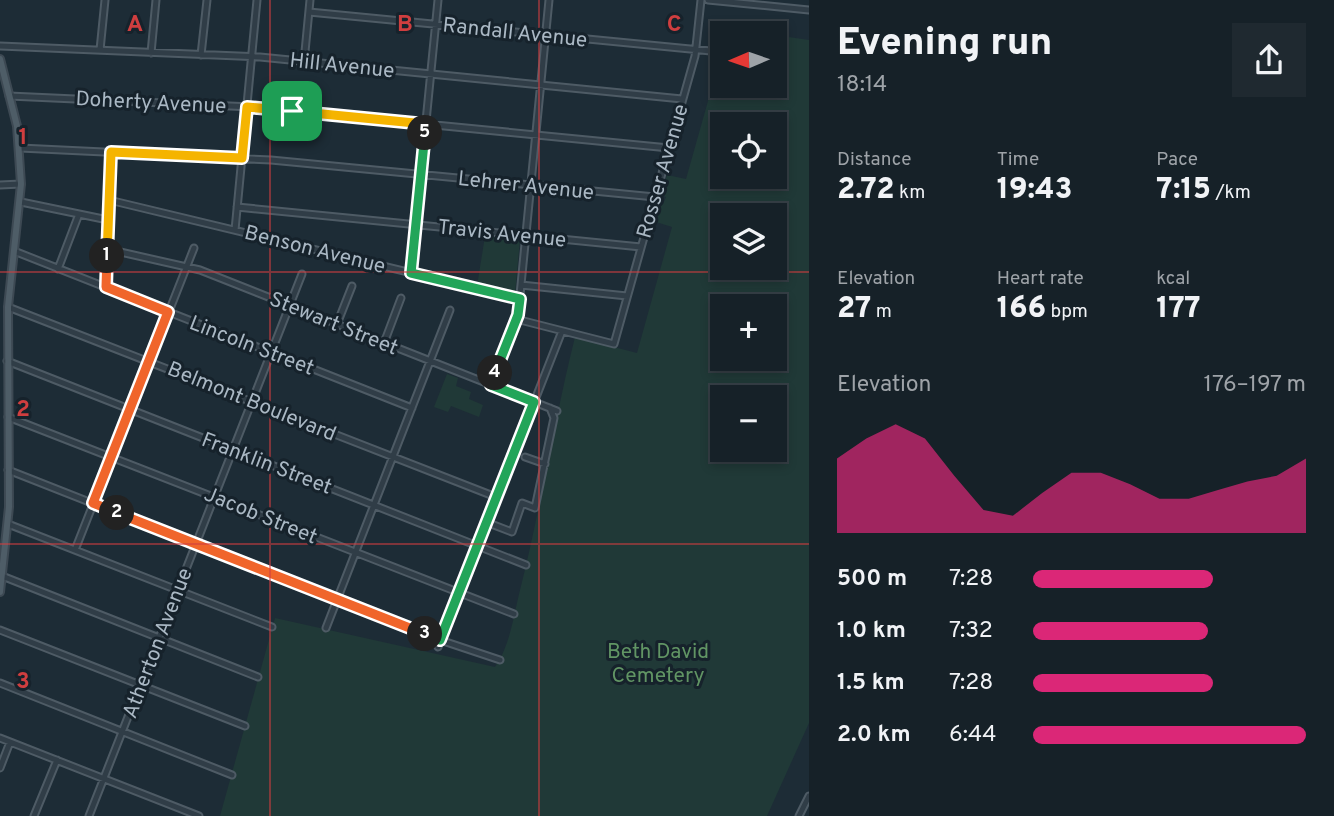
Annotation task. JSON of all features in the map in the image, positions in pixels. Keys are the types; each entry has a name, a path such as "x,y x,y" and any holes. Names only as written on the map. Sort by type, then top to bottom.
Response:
{"main road":[{"path":"0,60 20,148 21,184 8,307 8,524 0,592"}],"street":[{"path":"100,50 105,0"},
{"path":"151,52 156,0"},
{"path":"201,55 206,0"},
{"path":"234,230 257,0"},
{"path":"304,62 310,0"},
{"path":"411,273 438,0"},
{"path":"491,385 516,320 520,299 549,0"},
{"name":"Rosser Avenue","path":"562,331 614,344 696,49 701,0"},
{"path":"708,0 809,10"},
{"name":"Randall Avenue","path":"309,12 710,51"},
{"name":"Hill Avenue","path":"0,46 252,57 682,99"},
{"name":"Doherty Avenue","path":"9,96 247,107 669,148"},
{"name":"Lehrer Avenue","path":"20,148 242,158 655,197"},
{"path":"106,287 111,152"},
{"path":"0,185 21,184"},
{"name":"Benson Avenue","path":"109,200 520,299"},
{"path":"21,202 108,220"},
{"name":"Travis Avenue","path":"237,207 641,247"},
{"path":"58,268 79,214"},
{"path":"75,550 194,248"},
{"name":"Stewart Street","path":"107,249 200,270 557,411"},
{"name":"Lincoln Street","path":"14,251 412,408"},
{"name":"Atherton Avenue","path":"89,816 302,274"},
{"path":"522,285 627,296"},
{"path":"337,324 352,286"},
{"path":"384,343 401,298"},
{"name":"Belmont Boulevard","path":"8,307 496,497"},
{"path":"326,628 450,310"},
{"path":"439,643 562,331 516,320"},
{"name":"Franklin Street","path":"7,361 526,565"},
{"path":"486,522 512,532 522,503 535,508 554,418 550,408"},
{"name":"Jacob Street","path":"8,417 514,614"},
{"path":"525,457 545,464"},
{"path":"8,470 337,599 439,643 500,660"},
{"path":"8,524 272,628"},
{"path":"2,576 258,677"},
{"path":"0,629 245,726"},
{"path":"0,683 232,775"},
{"path":"0,738 199,816"},
{"path":"0,768 10,741"},
{"path":"34,816 57,760"},
{"path":"799,816 809,796"}],"green space":[{"name":"Beth David Cemetery","path":"788,37 809,40 809,723 767,816 220,816 275,618 495,667 508,640 575,337 637,353 672,227 653,221 659,203 663,204 666,197 661,195 667,175 686,179 710,94 710,98 788,98"},
{"path":"485,236 520,239 515,294 477,286"},
{"path":"447,374 458,378 456,386 471,392 469,399 483,405 479,417 451,406 448,412 434,407"}],"route":[{"path":"247,107 292,111 425,124 411,273 520,299 518,315 491,385 534,402 440,640 93,503 168,312 106,287 111,152 242,158 247,107"}]}
